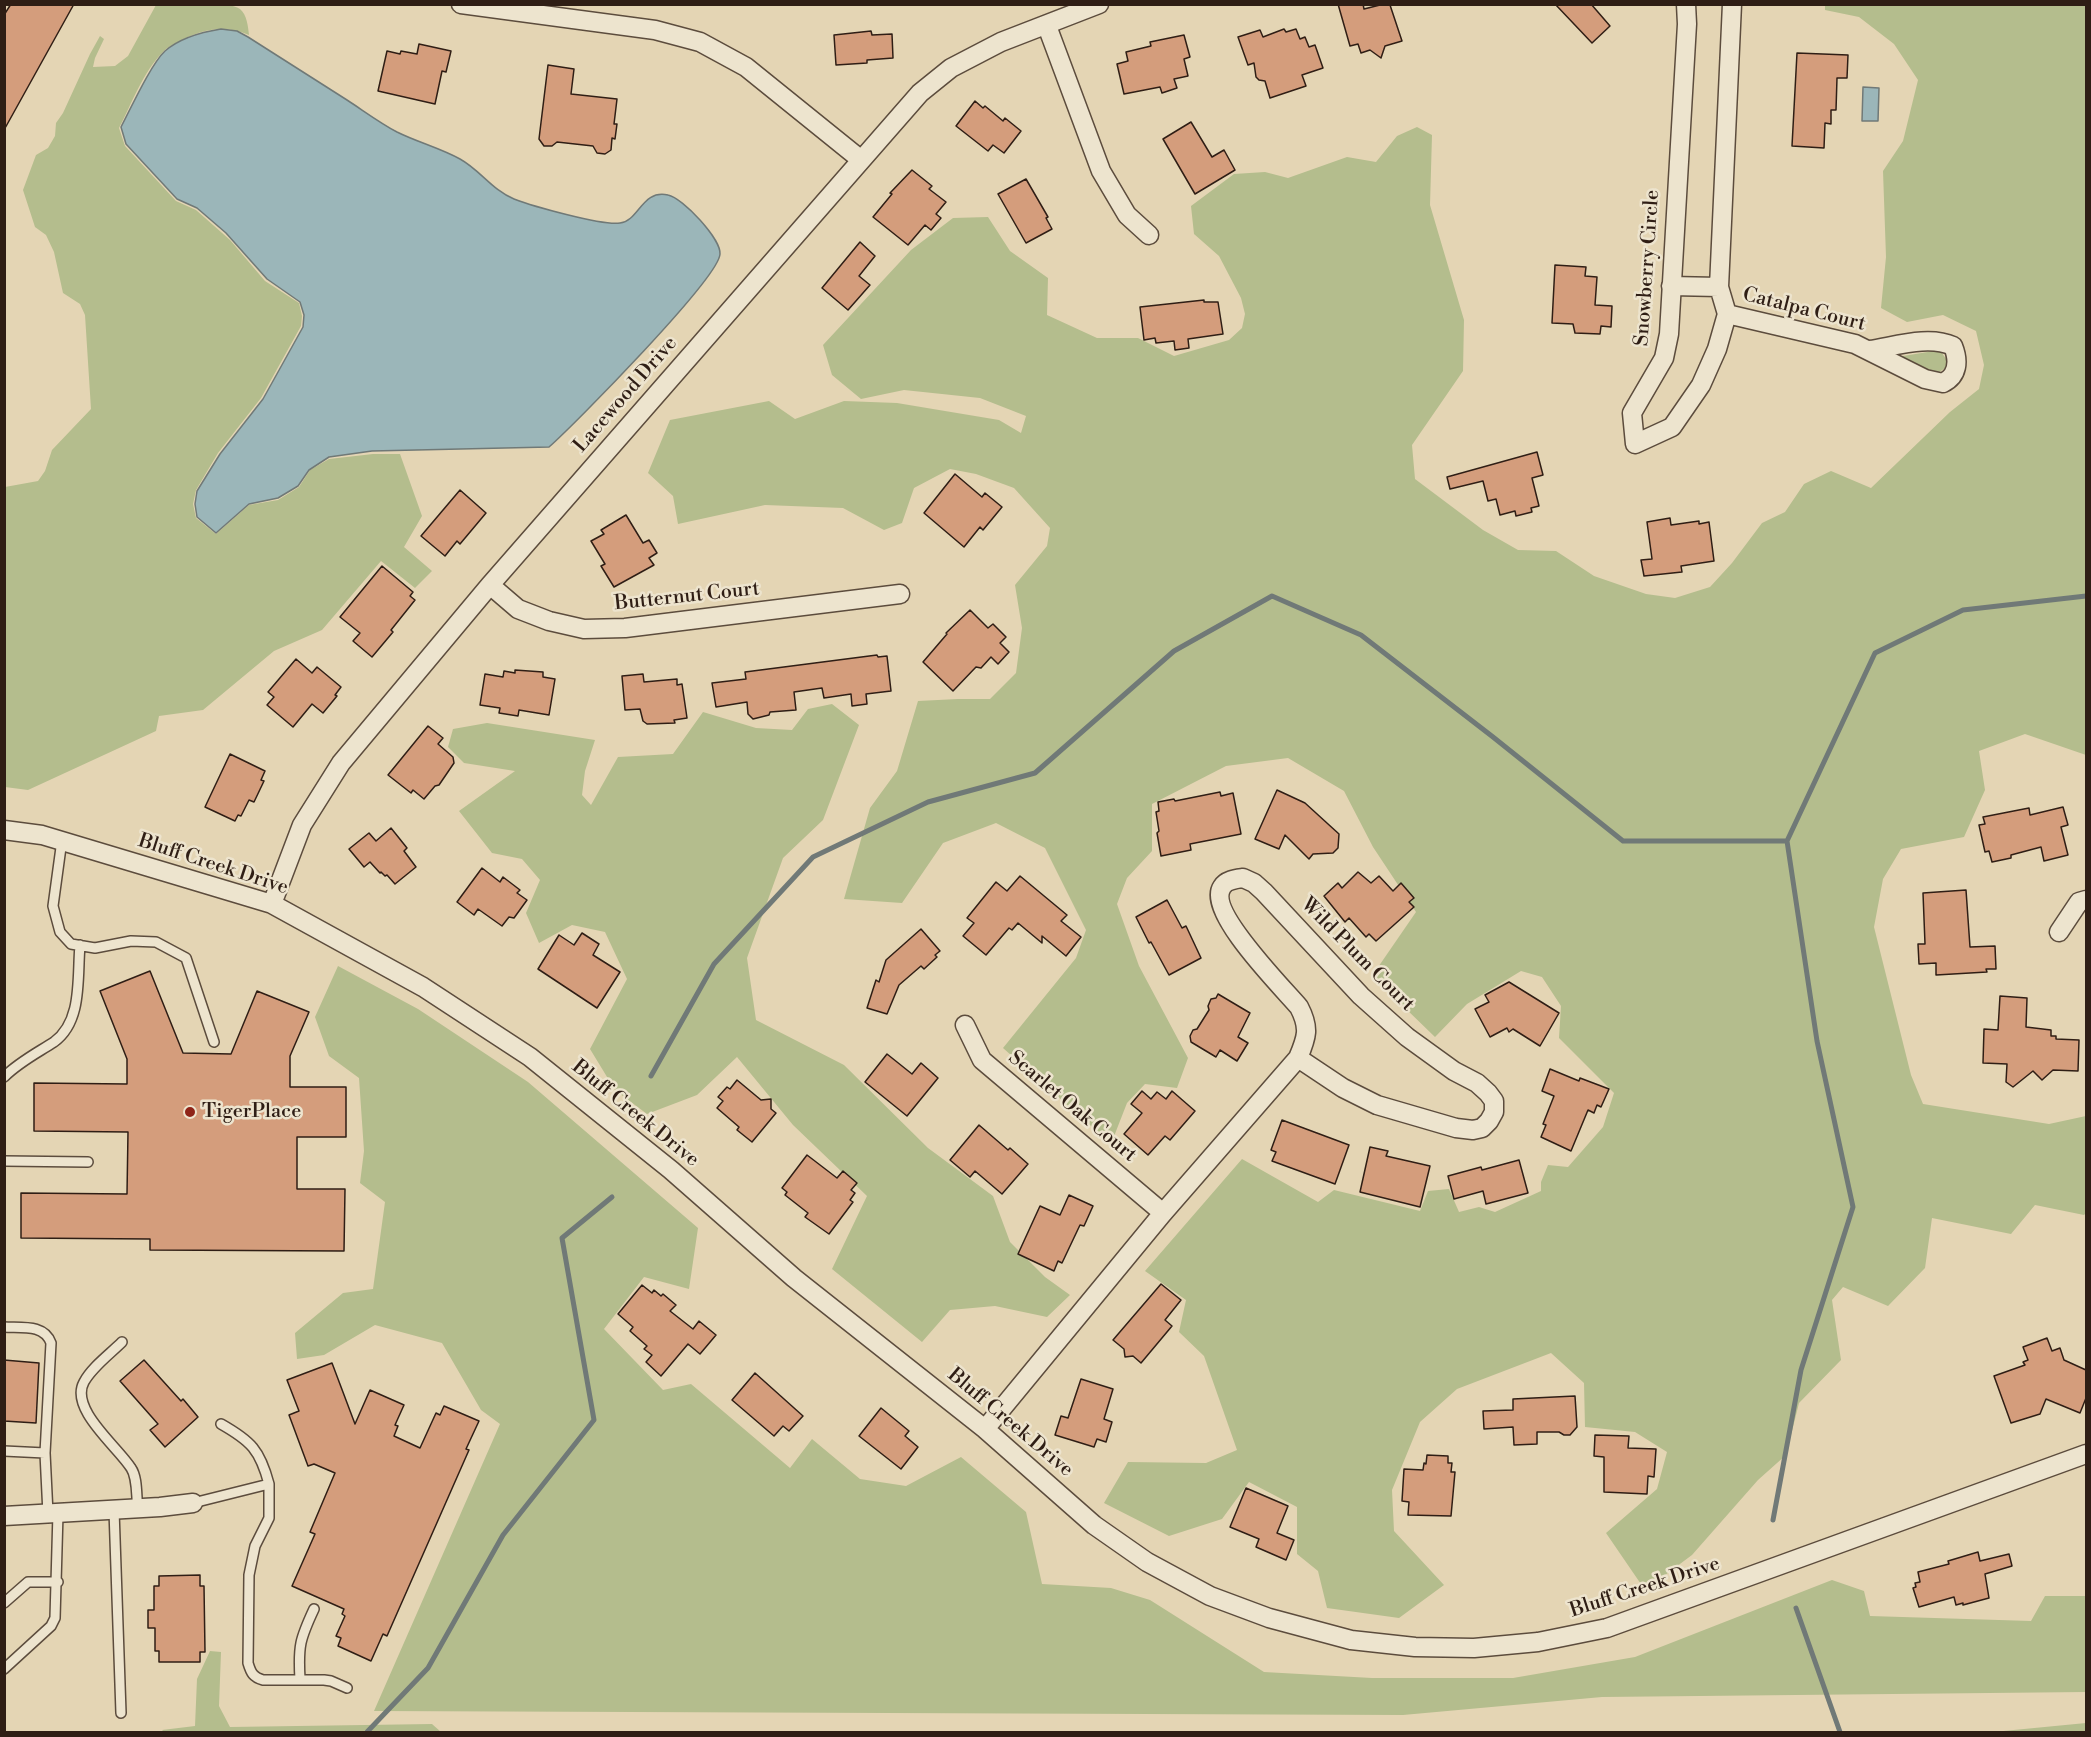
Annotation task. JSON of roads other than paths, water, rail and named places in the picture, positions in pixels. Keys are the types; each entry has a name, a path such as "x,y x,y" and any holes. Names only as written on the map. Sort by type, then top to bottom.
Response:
{"street":[{"path":"461,4 573,11 700,42 746,67 860,159"},
{"name":"Lacewood Drive","path":"272,904 302,825 341,763 490,585 920,93 951,68 1001,42 1100,4"},
{"name":"Snowberry Circle","path":"1686,4 1687,24 1669,334 1664,358 1632,413 1635,444 1672,427 1701,385 1717,349 1727,314"},
{"path":"1727,314 1719,287 1732,4"},
{"path":"1047,26 1101,171 1127,215 1149,235"},
{"path":"1671,286 1719,287"},
{"name":"Catalpa Court","path":"1727,314 1855,344 1870,350"},
{"name":"Butternut Court","path":"490,585 518,609 549,621 584,629 625,628 900,594"},
{"name":"Bluff Creek Drive","path":"4,830 62,840 272,904 423,987 530,1057 670,1170 794,1278 985,1429 1094,1525 1147,1562 1210,1596 1269,1618 1351,1640 1415,1647 1474,1648 1538,1642 1607,1628 2086,1454"},
{"name":"Wild Plum Court","path":"985,1429 1163,1214 1298,1058 1307,1036 1305,1018 1299,1007 1232,928 1222,910 1220,892 1222,886 1231,880 1243,878 1254,883 1361,996 1407,1037 1488,1092 1494,1101 1494,1112 1482,1128 1473,1130 1456,1128 1377,1104 1343,1088 1298,1058"},
{"path":"2059,932 2079,902 2086,900"},
{"name":"Scarlet Oak Court","path":"965,1025 982,1060 1163,1214"},
{"path":"4,1516 138,1509 193,1503"}],"lane":[{"path":"62,840 53,906 60,932 71,944 95,948 131,941 156,942 186,958 214,1042"},
{"path":"4,1077 66,1031 74,1013 80,945"},
{"path":"4,1161 88,1162"},
{"path":"4,1327 36,1329 43,1332 51,1343 45,1453 53,1514 58,1582 57,1612 51,1626 4,1669"},
{"path":"122,1342 88,1376 81,1391 82,1403 94,1424 133,1470 138,1509"},
{"path":"221,1424 245,1438 255,1449 263,1462 269,1484 269,1518 255,1546 249,1575 249,1663 255,1677 263,1680 332,1681 347,1688"},
{"path":"4,1451 45,1453"},
{"path":"193,1503 269,1484"},
{"path":"114,1510 121,1713"},
{"path":"4,1604 28,1582 58,1582"},
{"path":"300,1679 298,1651 301,1637 314,1609"}],"water":[{"path":"221,29 237,31 248,37 397,132 460,159 514,199 567,215 599,222 620,223 632,217 652,197 659,194 668,195 683,203 700,220 719,247 720,254 713,268 672,320 549,447 372,451 329,457 309,470 298,486 278,498 249,504 216,533 197,517 195,504 197,491 220,454 263,399 303,327 304,315 300,302 267,279 226,233 197,208 177,199 126,144 121,127 148,76 165,51 177,42 192,36"},
{"path":"1863,87 1879,88 1878,121 1862,121"}],"waterway":[{"path":"651,1076 714,964 813,857 928,802 1035,773 1174,651 1272,596 1361,635 1623,841 1787,841 1875,653 1963,610 2086,596"},
{"path":"1773,1520 1801,1370 1853,1207 1817,1041 1787,841"},
{"path":"367,1732 428,1668 503,1535 594,1420 562,1238 612,1197"},
{"path":"1796,1608 1840,1732"}],"place":[{"name":"TigerPlace","path":"190,1112"}]}
